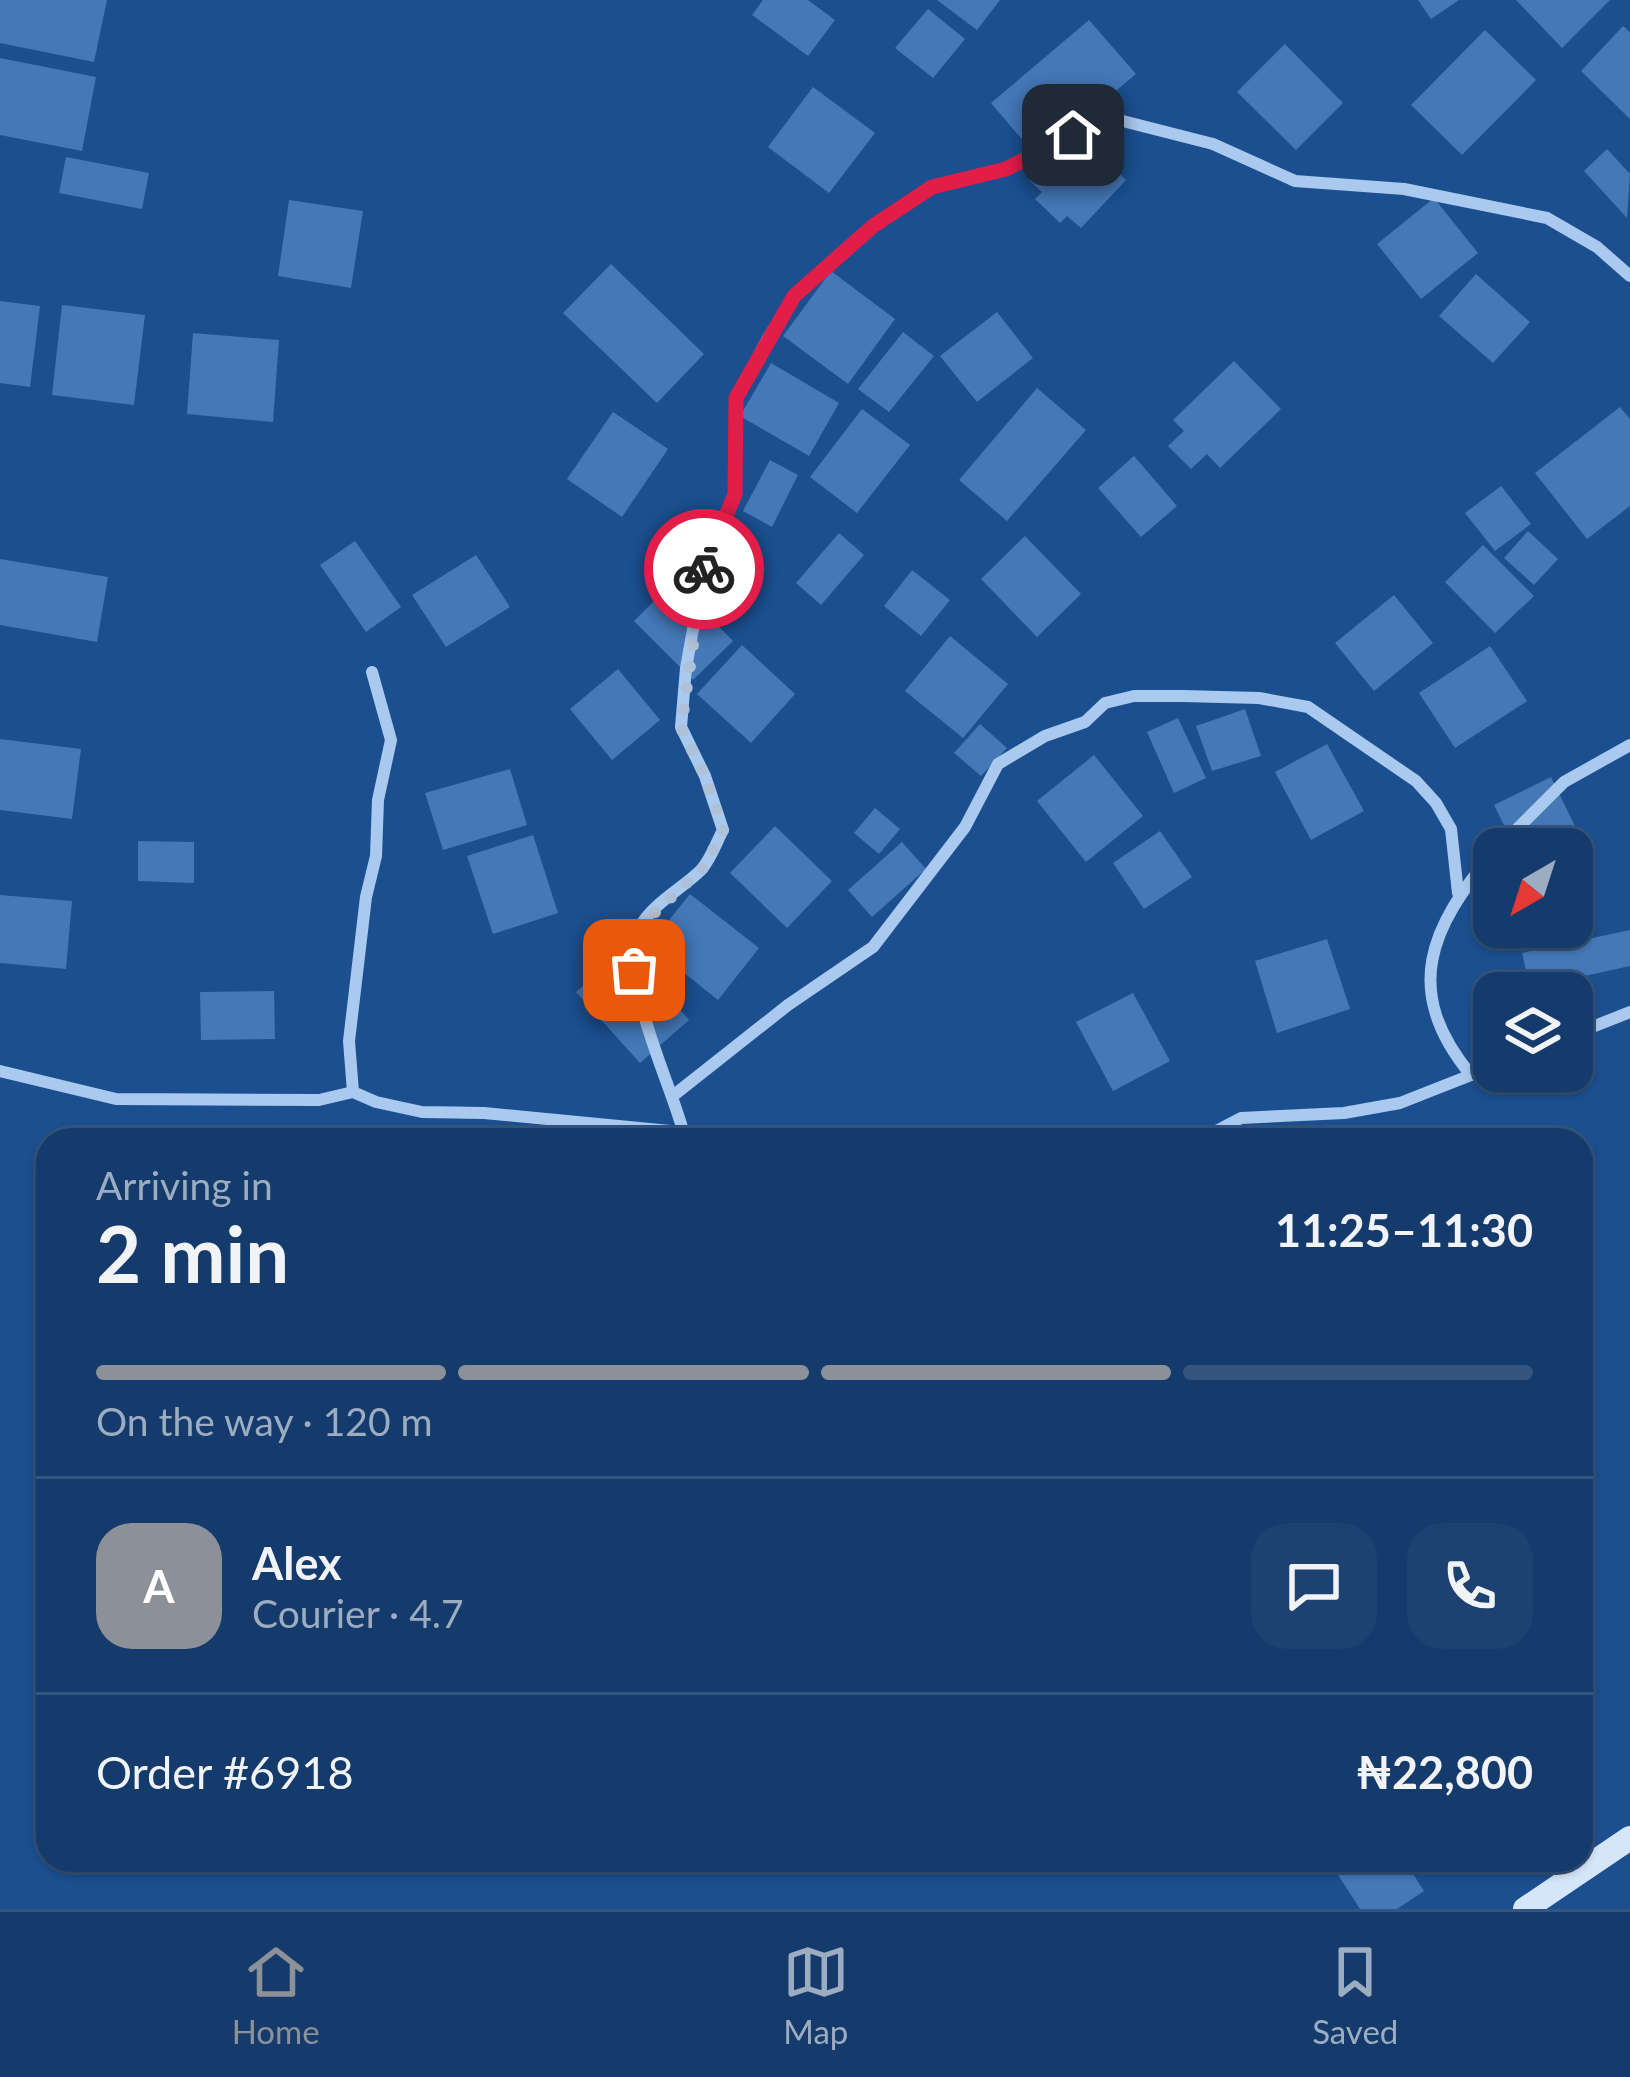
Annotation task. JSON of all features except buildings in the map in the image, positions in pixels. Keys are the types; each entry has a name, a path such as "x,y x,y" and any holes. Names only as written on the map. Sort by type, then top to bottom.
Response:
{"street":[{"path":"682,1128 641,1008 634,970 640,926 705,866 723,830 705,776 681,728 705,563 735,494 736,398 794,296 873,226 932,187 1006,169 1107,117 1213,144 1295,181 1404,189 1547,218 1597,247 1630,276"},
{"path":"353,1092 349,1040 366,897 376,856 378,800 391,740 372,672"},
{"path":"674,1095 873,946 965,827 998,764 1045,736 1085,722 1105,703 1135,696 1183,696 1259,698 1308,707 1416,781 1436,802 1451,829 1458,893"},
{"path":"1517,828 1564,782 1630,745"},
{"path":"1222,1128 1241,1118 1344,1113 1400,1103 1471,1075 1447,1047 1430,1002 1433,939 1473,876"},
{"path":"1593,1027 1630,1012"},
{"path":"0,1071 116,1099 319,1100 353,1092 422,1112 642,1128"},
{"path":"1593,1863 1630,1838"},
{"path":"1525,1909 1580,1872"}],"way so far":[{"path":"634,970 640,926 705,866 723,830 705,776 681,728 686,668 704,569"}],"route":[{"path":"704,569 735,494 736,398 794,296 873,226 932,187 1006,169 1073,135"}]}
